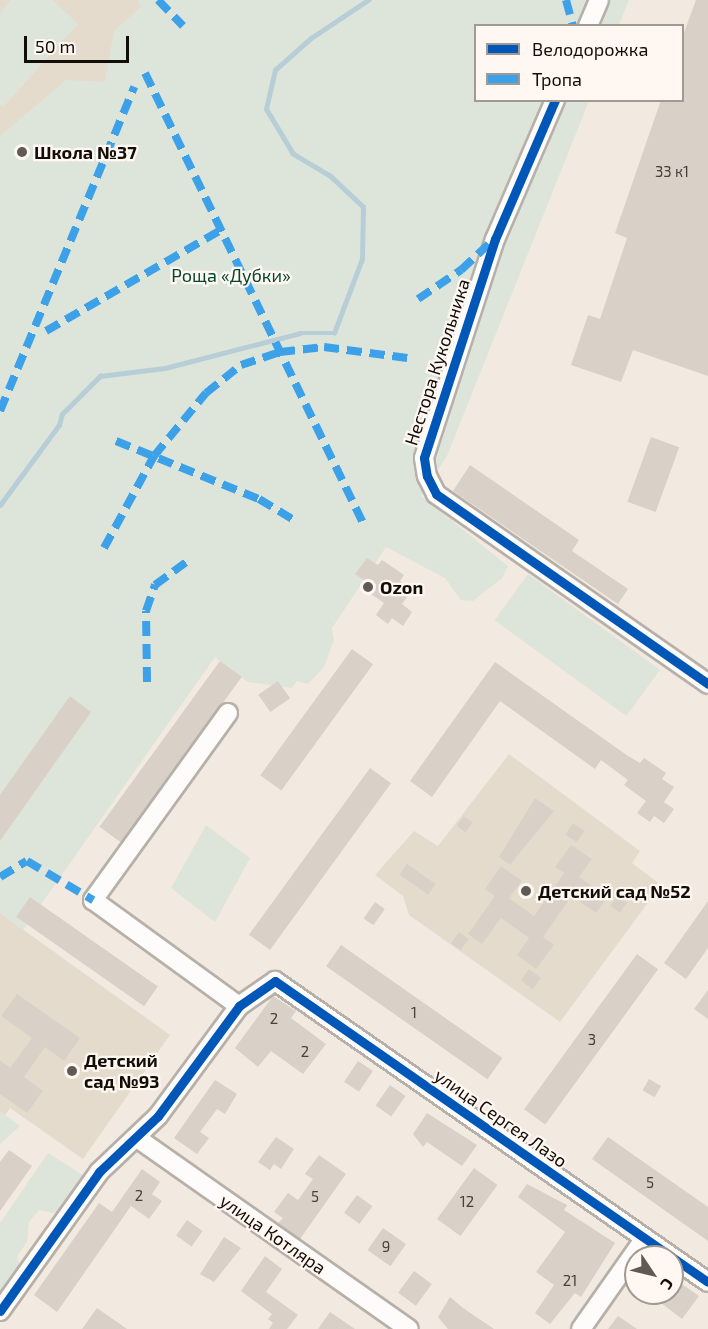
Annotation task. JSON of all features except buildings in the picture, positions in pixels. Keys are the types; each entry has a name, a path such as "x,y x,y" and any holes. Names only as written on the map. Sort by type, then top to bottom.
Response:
{"street":[{"path":"589,24 599,0"},
{"name":"Нестора Кукольника","path":"554,102 495,239 424,458 427,476 436,494 708,684"},
{"path":"0,1311 99,1172 115,1153 137,1138 239,1006 93,900 228,713"},
{"name":"улица Сергея Лазо","path":"239,1006 275,981 708,1282"},
{"name":"улица Котляра","path":"137,1138 409,1329"},
{"path":"581,1329 645,1238"}],"shaded area":[{"path":"0,0 138,0 168,31 0,202"},
{"name":"Детский сад №52","path":"509,754 640,851 632,863 661,885 560,1022 409,915 403,896 375,875 414,831 438,846"},
{"name":"Детский сад №93","path":"0,913 170,1035 83,1159 10,1108 0,1122"}],"green space":[{"path":"11,0 52,0 78,24 3,107 0,104 0,13"},
{"name":"Роща «Дубки»","path":"138,0 629,0 619,24 474,24 474,102 589,102 447,456 421,496 508,566 502,578 473,601 461,600 445,578 386,547 332,628 334,640 324,667 308,684 297,681 292,688 248,682 215,657 23,930 0,913 0,136 66,80 105,82 114,31 141,7"},
{"path":"528,574 660,670 626,716 494,620"},
{"path":"206,825 250,858 215,922 171,888"},
{"path":"0,1111 20,1126 0,1144"},
{"path":"48,1153 84,1176 61,1215 39,1210 29,1222 27,1242 17,1256 20,1265 0,1291 0,1223"}],"waterway":[{"path":"0,505 59,425 62,414 100,376 165,368 300,333 334,333 362,259 363,207 330,176 293,154 266,109 275,70 311,38 368,0"}],"marked path":[{"path":"158,0 183,26"},
{"path":"566,0 572,24"},
{"path":"145,73 363,523"},
{"path":"0,411 134,87"},
{"path":"46,331 221,230"},
{"path":"418,299 461,270 491,242"},
{"path":"104,548 154,456 206,393 241,365 280,352 324,347 407,358"},
{"path":"116,441 259,499 292,519"},
{"path":"147,682 146,611 155,585 189,560"},
{"path":"0,877 27,861 93,900"}],"cycle path":[{"path":"554,102 495,239 424,458 427,476 436,494 708,684"},
{"path":"0,1311 99,1172 158,1116 239,1006 275,981 708,1282"}],"place":[{"name":"Школа №37","path":"22,152"},
{"name":"Ozon","path":"368,587"},
{"name":"Детский сад №52","path":"526,891"},
{"name":"Детский сад №93","path":"72,1071"}]}
